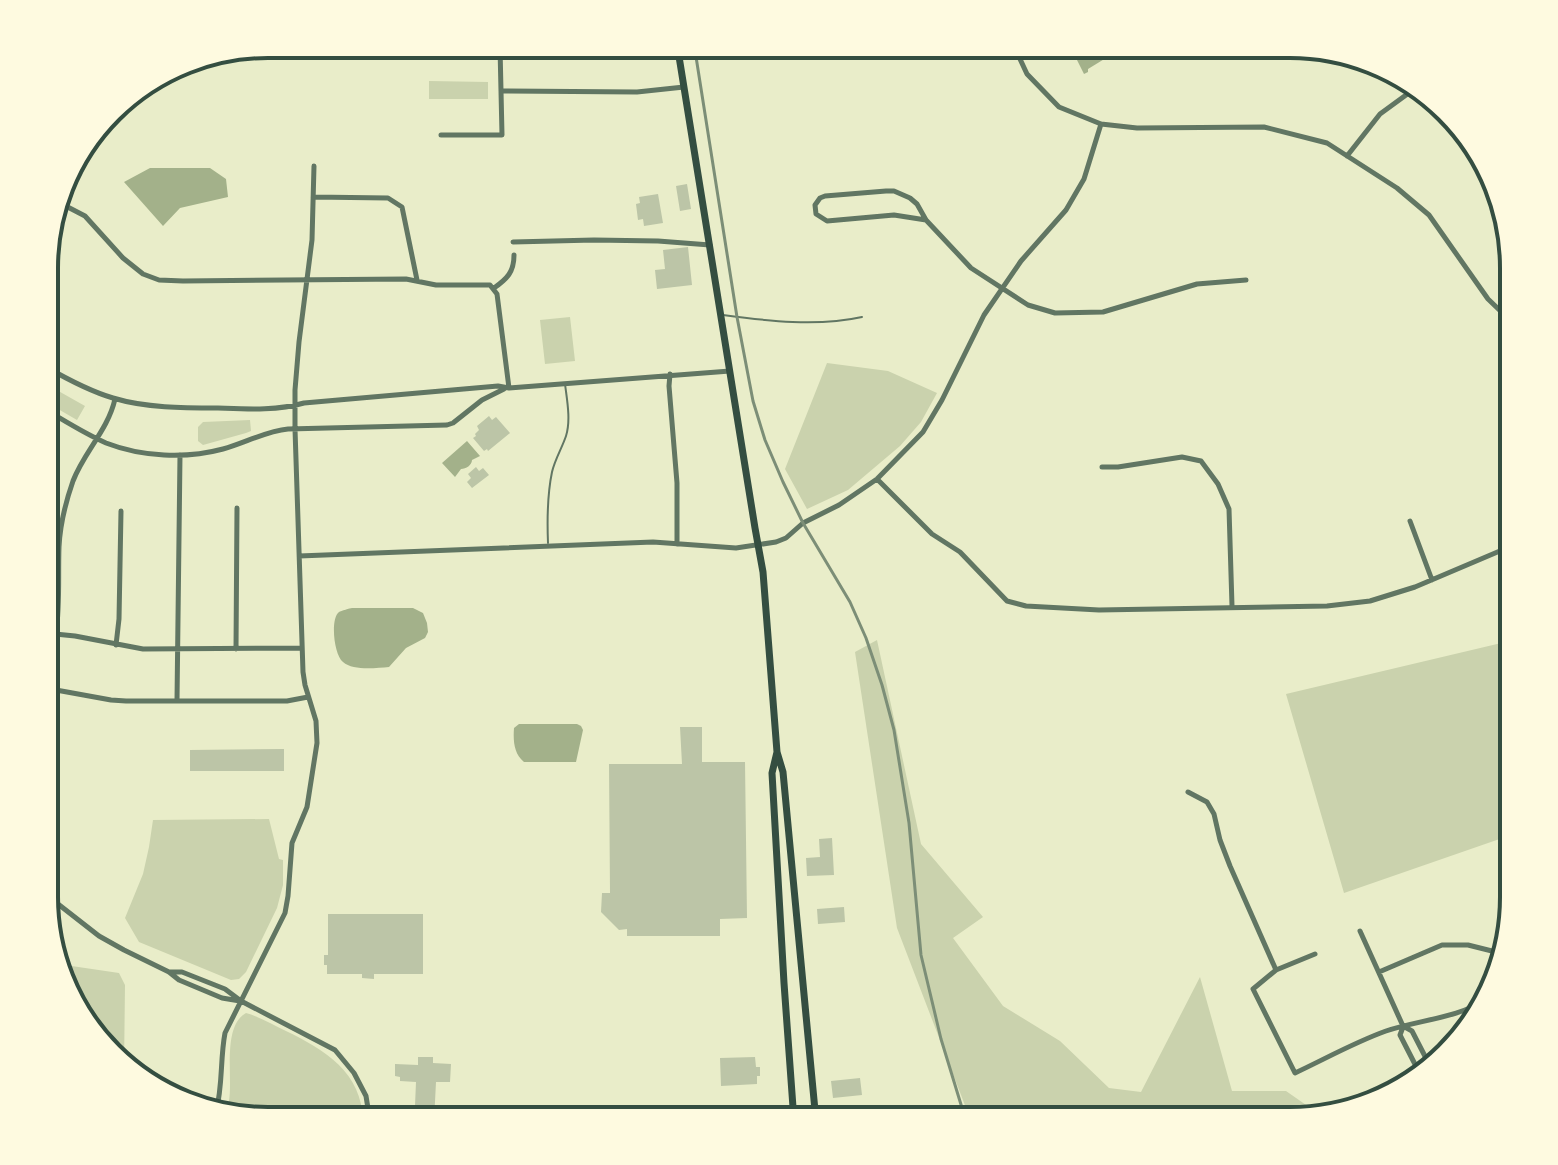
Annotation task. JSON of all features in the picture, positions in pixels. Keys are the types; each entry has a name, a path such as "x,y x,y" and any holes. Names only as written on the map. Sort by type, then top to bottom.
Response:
{"main road":[{"path":"679,58 763,572 777,752 783,772 815,1107"},
{"path":"777,752 773,765 773,787 793,1107"}],"street":[{"path":"441,135 502,135 500,58"},
{"path":"1020,58 1027,74 1059,107 1101,124 1137,128 1264,127 1327,143 1397,188 1429,215 1488,299 1500,311"},
{"path":"501,91 637,92 684,87"},
{"path":"1347,156 1380,114 1408,94"},
{"path":"299,556 653,542 725,548 786,538 803,523 839,505 877,479 923,432 976,329 1001,289 1066,210 1084,179 1101,124"},
{"path":"218,1101 225,1033 285,913 292,843 307,807 317,743 316,721 303,672 295,429 299,342 312,240 314,166"},
{"path":"926,220 894,215 827,221 816,214 815,205 825,196 894,191 910,198 957,256 971,268 1028,305 1055,313 1088,313 1119,308 1197,284 1246,280"},
{"path":"313,197 388,198 402,207 417,280"},
{"path":"67,207 85,216 136,269 159,280 417,280 436,285 484,284 494,288 507,388"},
{"path":"513,242 594,240 711,245"},
{"path":"494,288 510,275 514,255"},
{"path":"58,373 115,399 150,405 264,408 498,386 507,388 730,371"},
{"path":"670,374 677,544"},
{"path":"58,417 112,445 180,455 222,450 278,430 447,425 482,400 507,388"},
{"path":"58,592 61,531 73,482 103,429 115,399"},
{"path":"177,701 180,455"},
{"path":"1102,467 1182,457 1201,461 1218,484 1229,509 1232,606"},
{"path":"877,479 932,534 960,552 1007,601 1026,606 1099,610 1327,606 1370,601 1432,580 1500,551"},
{"path":"236,649 237,508"},
{"path":"116,645 121,511"},
{"path":"1410,521 1432,580"},
{"path":"58,633 143,649 302,648"},
{"path":"58,690 111,700 287,701 308,697"},
{"path":"1188,792 1207,802 1214,814 1230,866 1276,970"},
{"path":"58,904 99,936 124,950 169,972 182,972 225,989 241,1001 335,1050 354,1073 366,1096 368,1107"},
{"path":"1360,931 1403,1026 1412,1031 1426,1058"},
{"path":"1379,972 1442,945 1468,945 1493,951"},
{"path":"1315,954 1276,970 1253,989 1295,1073 1384,1032 1469,1007"},
{"path":"1403,1026 1400,1035 1416,1066"}],"lane":[{"path":"722,315 823,322 862,317"},
{"path":"548,547 550,484 568,421 565,383"}],"shaded area":[{"path":"1076,58 1106,58 1088,69 1084,74"},
{"path":"429,81 488,82 488,99 429,99"},
{"path":"150,168 210,168 226,179 228,197 180,208 163,226 124,182"},
{"path":"570,317 575,361 545,364 540,320"},
{"path":"827,363 888,371 937,393 921,422 900,446 848,490 807,509 785,469"},
{"path":"58,391 85,406 77,420 58,409"},
{"path":"250,420 251,431 203,445 198,441 198,427 203,422"},
{"path":"467,441 480,456 455,477 442,463"},
{"path":"352,608 413,608 423,613 428,632 425,638 406,648 389,667 353,667 340,658 334,629 339,612"},
{"path":"877,640 921,844 983,917 953,938 1003,1006 1060,1041 1109,1088 1141,1092 1200,977 1232,1091 1286,1091 1307,1106 966,1107 897,928 855,652"},
{"path":"1500,643 1500,839 1344,893 1286,694"},
{"path":"519,724 581,726 583,730 576,762 524,762 514,742 514,728"},
{"path":"269,819 279,859 283,860 283,885 277,908 246,972 239,979 231,980 139,942 125,918 143,874 153,820"},
{"path":"70,966 119,973 125,985 124,1051 93,1014"},
{"path":"246,1013 300,1038 327,1055 348,1076 361,1107 254,1107 228,1103 231,1040 239,1020"}],"building":[{"path":"687,184 691,209 680,211 676,186"},
{"path":"658,194 663,223 644,226 643,219 638,220 636,204 640,203 639,197"},
{"path":"688,247 692,285 657,289 655,270 665,269 663,250"},
{"path":"489,416 492,420 496,417 510,433 484,451 473,438 479,430 477,426"},
{"path":"476,467 479,471 483,468 489,475 472,488 467,482 471,478 468,474"},
{"path":"680,727 702,727 702,762 745,762 747,918 720,919 720,936 627,936 627,929 619,930 601,912 602,893 610,893 609,764 682,764"},
{"path":"284,749 284,771 190,771 190,750"},
{"path":"832,838 834,875 807,876 806,858 820,857 819,839"},
{"path":"844,907 845,922 818,924 817,909"},
{"path":"328,914 423,914 423,974 374,974 374,979 362,978 362,974 327,974 324,955 328,955"},
{"path":"418,1057 433,1057 433,1063 451,1064 450,1082 436,1082 435,1107 412,1107 415,1106 416,1082 400,1081 400,1077 395,1076 395,1064 418,1065"},
{"path":"755,1057 756,1067 760,1067 757,1084 721,1086 720,1058"},
{"path":"860,1078 862,1095 833,1098 831,1081"}],"railway":[{"path":"696,58 753,401 783,482 803,523 850,602 882,685 894,730 909,823 921,955 941,1039 962,1107"}]}
